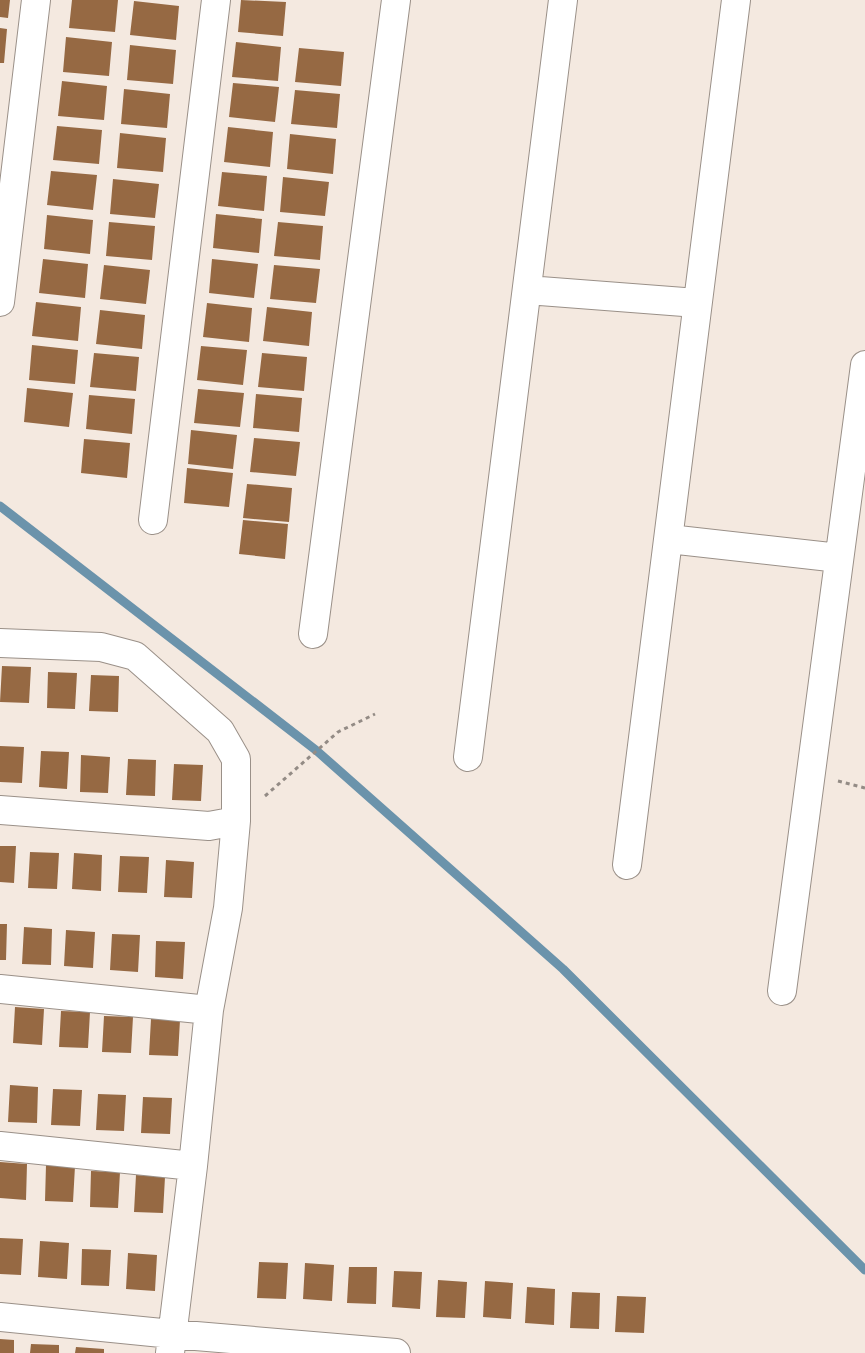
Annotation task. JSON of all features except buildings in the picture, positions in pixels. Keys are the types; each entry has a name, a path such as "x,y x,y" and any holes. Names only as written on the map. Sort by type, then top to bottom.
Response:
{"street":[{"path":"0,302 36,0"},
{"path":"153,520 216,0"},
{"path":"313,634 396,0"},
{"path":"468,757 563,0"},
{"path":"627,865 736,0"},
{"path":"527,290 697,303"},
{"path":"782,991 865,365"},
{"path":"669,539 838,558"},
{"path":"0,643 101,646 134,656 220,731 236,759 236,821 228,908 208,1010 193,1166 171,1343"},
{"path":"0,810 208,826 236,821"},
{"path":"0,989 208,1010"},
{"path":"0,1146 193,1166"},
{"path":"0,1317 171,1343 396,1353"}],"path":[{"path":"236,821 338,732 375,714"}],"waterway":[{"path":"0,506 317,751 563,969 865,1270"}]}
